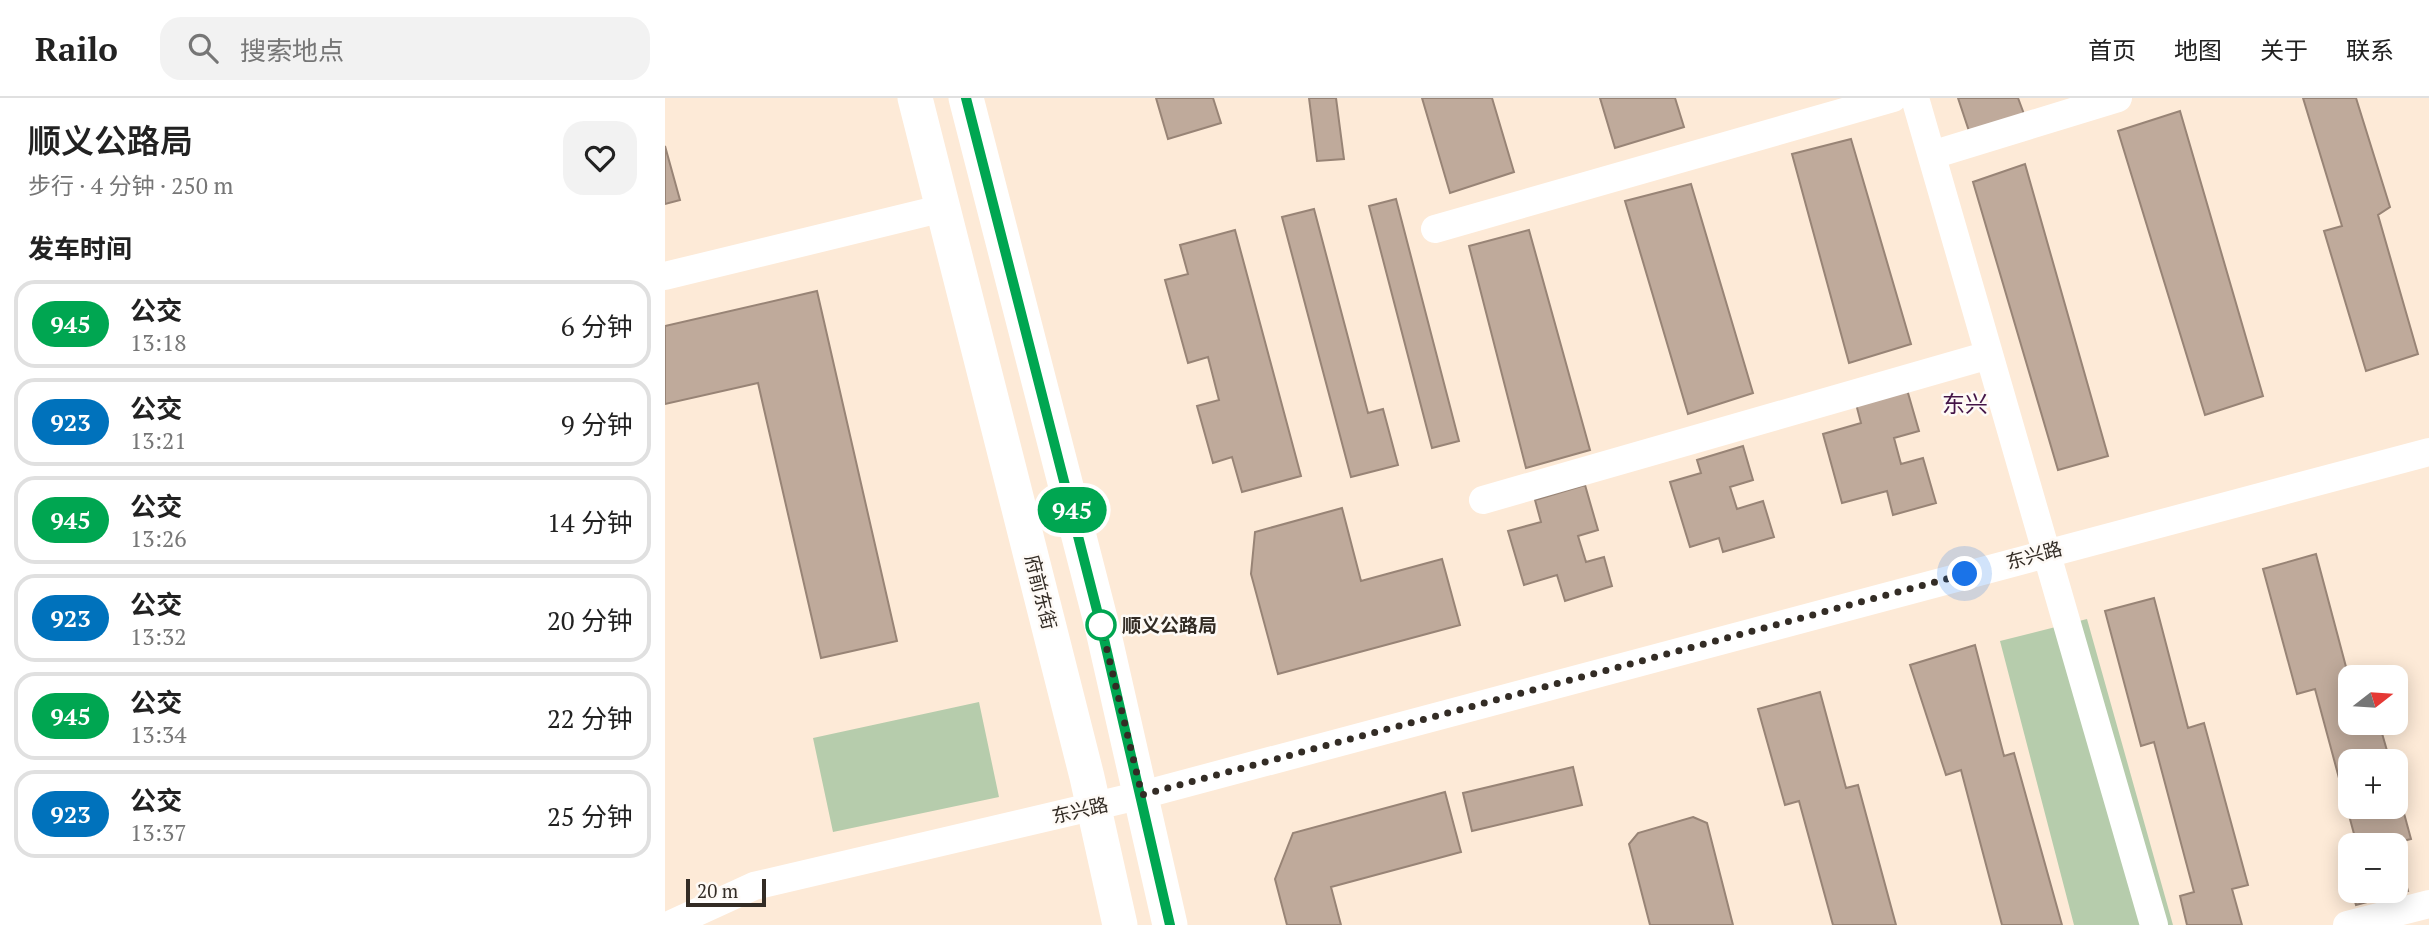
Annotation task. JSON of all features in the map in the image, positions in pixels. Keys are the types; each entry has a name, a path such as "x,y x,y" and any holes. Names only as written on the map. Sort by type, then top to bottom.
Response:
{"main road":[{"name":"府前东街","path":"915,98 1094,807 1120,925"},
{"path":"966,98 1142,795 1170,925"}],"street":[{"path":"1435,229 1893,98"},
{"path":"1915,98 2044,552 2154,925"},
{"path":"1932,155 2118,98"},
{"path":"665,276 944,208"},
{"path":"1483,500 1989,355"},
{"name":"东兴路","path":"669,925 754,886 1142,795 2044,552 2429,452"},
{"path":"2347,925 2429,904"}],"green space":[{"path":"2087,619 2173,925 2074,925 2000,641"},
{"path":"979,702 999,797 833,832 813,738"}],"building":[{"path":"1156,98 1213,98 1221,123 1168,139"},
{"path":"1309,98 1336,98 1344,159 1317,161"},
{"path":"1422,98 1492,98 1514,172 1450,193"},
{"path":"1600,98 1675,98 1684,127 1615,148"},
{"path":"1958,98 2018,98 2024,114 1969,131"},
{"path":"2303,98 2356,98 2390,207 2378,215 2418,354 2366,371 2324,231 2342,226"},
{"path":"2180,111 2263,396 2205,415 2118,131"},
{"path":"1851,139 1911,344 1849,363 1792,154"},
{"path":"665,146 680,200 665,204"},
{"path":"2025,164 2108,456 2058,470 1973,182"},
{"path":"1691,184 1753,393 1688,414 1625,201"},
{"path":"1396,199 1459,441 1432,448 1369,206"},
{"path":"1314,209 1368,413 1383,409 1398,465 1351,477 1282,217"},
{"path":"1235,230 1301,476 1242,492 1232,457 1213,463 1197,406 1219,400 1208,357 1188,363 1165,280 1188,274 1180,245"},
{"path":"1529,230 1590,450 1526,468 1469,246"},
{"path":"817,291 897,641 821,658 758,383 665,404 665,326"},
{"path":"1906,386 1919,431 1894,438 1901,464 1923,458 1936,503 1893,515 1887,491 1842,503 1823,434 1861,423 1855,400"},
{"path":"1743,446 1753,480 1730,487 1737,509 1763,501 1774,537 1723,552 1719,538 1690,547 1670,482 1701,473 1697,460"},
{"path":"1585,485 1598,530 1578,536 1586,562 1604,557 1612,586 1565,601 1557,575 1524,585 1508,531 1541,522 1535,500"},
{"path":"1342,508 1361,581 1442,559 1460,625 1278,674 1251,574 1255,532"},
{"path":"2316,554 2345,665 2338,665 2338,735 2382,735 2387,749 2338,749 2338,774 2315,689 2297,694 2263,569"},
{"path":"2154,598 2188,728 2204,723 2248,885 2232,889 2242,925 2187,925 2180,896 2194,892 2154,742 2141,746 2105,611"},
{"path":"1975,645 2004,756 2014,753 2062,925 2002,925 1961,770 1946,775 1910,665"},
{"path":"1820,692 1846,788 1858,785 1896,925 1833,925 1799,801 1785,805 1758,709"},
{"path":"1573,767 1582,805 1472,831 1463,793"},
{"path":"1445,792 1461,852 1331,887 1341,925 1287,925 1275,879 1293,833"},
{"path":"1693,817 1707,823 1733,925 1650,925 1629,844 1638,833"},
{"path":"2350,819 2406,819 2411,839 2408,840 2408,833 2354,833"}],"bus line":[{"name":"945","path":"966,98 1101,626 1170,925"}],"place":[{"name":"顺义公路局","path":"1101,625"}],"district":[{"name":"东兴","path":"1965,404"}],"route":[{"path":"1101,625 1142,795 1965,574"}]}
